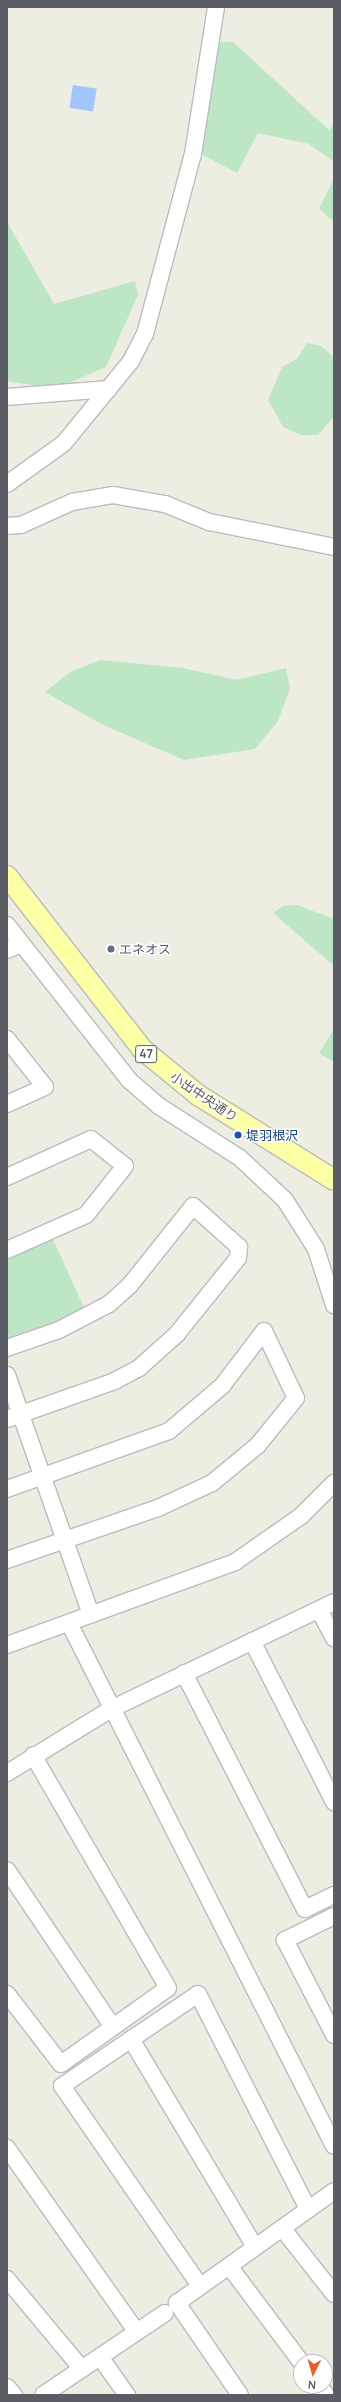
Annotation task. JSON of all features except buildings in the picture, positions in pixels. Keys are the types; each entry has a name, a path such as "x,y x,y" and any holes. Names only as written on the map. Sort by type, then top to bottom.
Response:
{"main road":[{"name":"小出中央通り","path":"7,876 142,1049 198,1095 334,1180"}],"street":[{"path":"7,484 64,444 131,361 151,315 193,154 216,7"},
{"path":"7,397 109,390"},
{"path":"7,526 21,524 72,502 113,495 165,504 209,522 334,547"},
{"path":"7,925 14,947 129,1080 159,1106 240,1158 285,1200 316,1249 334,1304"},
{"path":"7,1039 45,1087 7,1104"},
{"path":"7,1177 91,1139 126,1166 86,1215 7,1250"},
{"path":"7,1348 66,1327 109,1304 130,1285 193,1206 238,1247 238,1258 177,1334 139,1368 115,1380 14,1416"},
{"path":"7,1489 169,1431 222,1386 264,1331 296,1398 258,1445 212,1483 158,1508 7,1560"},
{"path":"7,1375 14,1416 42,1477 91,1615"},
{"path":"7,1644 69,1623 235,1562 301,1516 334,1483"},
{"path":"7,1773 33,1755 111,1709 334,1602"},
{"path":"319,1610 334,1638"},
{"path":"69,1623 111,1709 334,2146"},
{"path":"252,1641 334,1802"},
{"path":"184,1673 305,1909 334,1895"},
{"path":"7,1994 61,2064 168,1988 33,1755"},
{"path":"7,1870 113,2027"},
{"path":"334,1916 286,1940 334,2035"},
{"path":"200,2286 62,2086 198,1994 308,2209"},
{"path":"131,2039 255,2247"},
{"path":"7,2148 137,2332"},
{"path":"240,2395 177,2303 334,2191"},
{"path":"282,2228 334,2294"},
{"path":"229,2266 296,2354"},
{"path":"7,2279 82,2369"},
{"path":"43,2395 165,2313"},
{"path":"100,2357 128,2395"},
{"path":"7,2387 14,2395"}],"green space":[{"path":"218,42 233,42 329,130 334,125 334,162 309,144 258,133 237,173 201,154"},
{"path":"334,179 334,222 319,209"},
{"path":"7,222 54,304 135,281 138,295 106,367 55,389 7,381"},
{"path":"307,343 321,346 334,357 334,417 318,435 301,435 283,427 268,400 282,367 297,359"},
{"path":"100,660 183,668 237,680 286,668 290,688 278,721 255,749 184,760 101,724 45,692 70,672"},
{"path":"297,905 334,919 334,966 273,913 283,906"},
{"path":"334,1029 334,1062 319,1053"},
{"path":"52,1237 85,1310 7,1341 7,1258"}],"water":[{"path":"73,85 97,89 93,111 69,108"}],"place":[{"name":"エネオス","path":"111,949"},
{"name":"堤羽根沢","path":"238,1135"}]}
